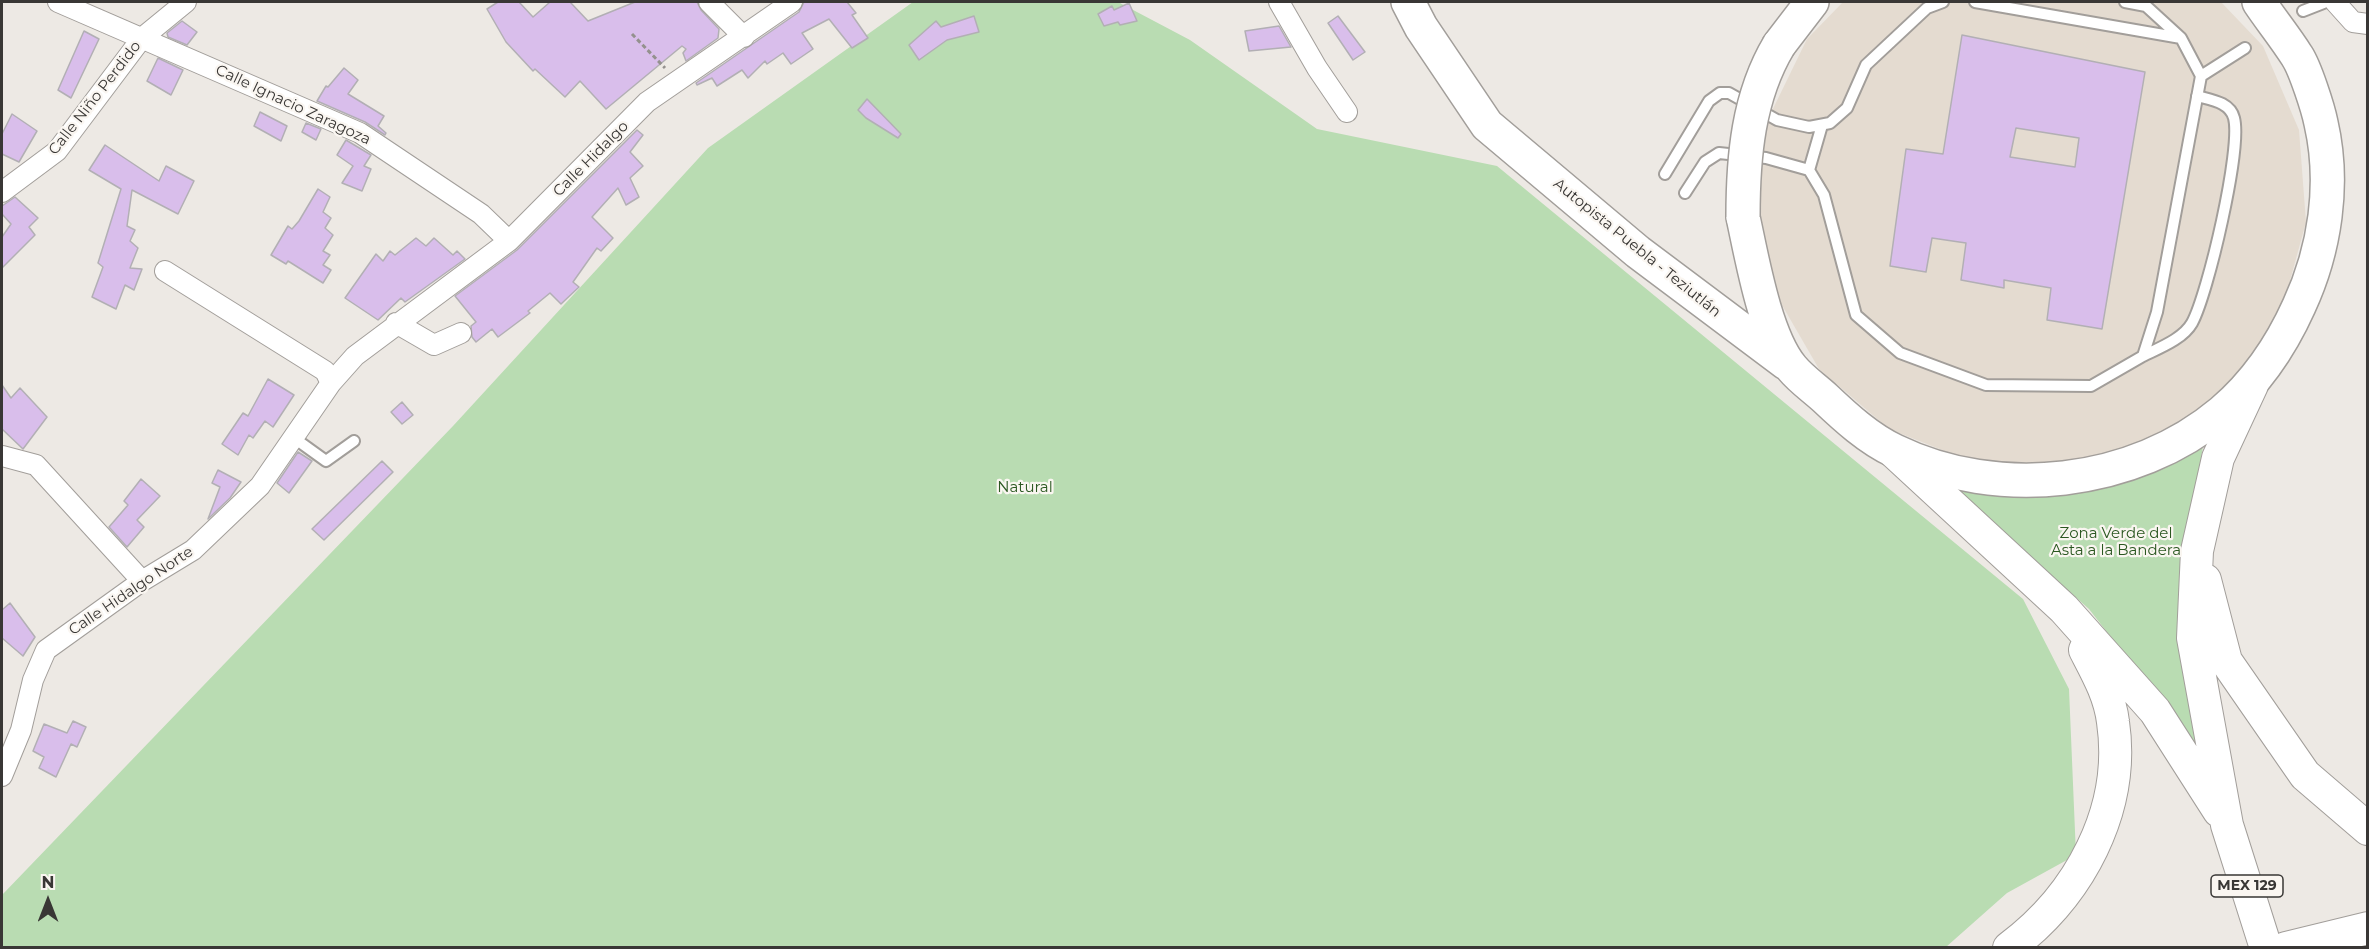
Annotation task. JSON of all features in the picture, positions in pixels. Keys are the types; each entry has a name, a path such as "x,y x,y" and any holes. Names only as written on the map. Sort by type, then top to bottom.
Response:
{"highway":[{"name":"Autopista Puebla - Teziutlán","path":"1791,367 1771,327 1758,290 1743,217 1744,167 1749,124 1765,73 1779,45 1812,2"},
{"name":"Autopista Puebla - Teziutlán","path":"1414,14 1487,125 1638,252 1791,367 1846,417 1892,450 1937,469 1968,475 2043,480 2092,474 2164,450 2223,412 2255,379 2282,344 2312,278 2326,209 2327,168 2321,122 2298,58 2259,2"}],"main road":[{"path":"2227,825 2193,638 2197,551 2218,458 2255,379"},
{"path":"1892,450 2064,609 2155,711 2227,825"},
{"path":"2197,551 2226,661 2305,775 2367,829"},
{"path":"2009,948 2055,908 2078,878 2106,816 2116,762 2113,720 2103,685 2064,609"},
{"name":"MEX 129","path":"2227,825 2266,948"},
{"path":"2286,948 2367,928"}],"street":[{"name":"Calle Ignacio Zaragoza","path":"58,2 360,133 481,214 509,241"},
{"name":"Calle Niño Perdido","path":"2,192 57,151 142,38 186,2"},
{"path":"709,2 744,37"},
{"name":"Calle Hidalgo","path":"396,323 509,241 647,102 792,2"},
{"path":"1279,2 1317,68 1347,112"},
{"path":"2323,2 2353,22 2367,24"},
{"path":"165,271 325,371 331,383"},
{"path":"396,323 434,345 461,333"},
{"name":"Calle Hidalgo Norte","path":"2,776 21,730 33,680 46,650 142,580 202,542 260,486 331,383 355,356 396,323"},
{"path":"2,456 36,465 142,580"}],"lane":[{"path":"1665,174 1709,101 1720,93 1730,93 1777,120 1809,127 1830,123 1847,108 1866,65 1927,8 1943,2"},
{"path":"1975,2 2181,38"},
{"path":"2126,2 2146,6 2181,38 2201,76 2157,312 2144,356"},
{"path":"2303,10 2323,2"},
{"path":"2201,76 2245,48"},
{"path":"1685,193 1705,162 1719,153 1766,158 1809,170 1824,195 1856,315 1900,353 1986,385 2091,386 2175,339 2192,324 2210,273 2234,160 2234,117 2225,104 2197,96"},
{"path":"1809,170 1822,125"},
{"path":"291,440 301,443 326,460 354,441"}],"path":[{"path":"632,34 679,82"}],"shaded area":[{"path":"1843,2 2221,2 2263,46 2299,130 2306,222 2282,310 2230,386 2155,440 2067,467 1975,463 1889,429 1819,369 1775,293 1757,206 1768,119 1807,39"}],"green space":[{"name":"Natural","path":"913,2 1118,2 1190,40 1317,129 1497,166 2023,599 2069,689 2076,855 2007,893 1946,947 2,948 2,895 453,426 708,148"},
{"name":"Zona Verde del Asta a la Bandera","path":"2205,434 2181,580 2196,747 2089,609 1947,485"}],"building":[{"path":"498,2 519,2 533,17 550,2 570,2 588,21 635,2 697,2 701,10 719,29 718,38 686,61 683,53 686,49 682,46 606,109 580,81 565,97 535,69 533,71 506,42 487,9"},
{"path":"804,2 847,2 856,13 852,15 868,38 852,48 829,19 802,33 813,49 791,64 783,53 767,64 765,61 748,78 742,70 717,86 712,78 697,85 696,83 799,12"},
{"path":"1129,3 1137,21 1120,25 1118,22 1104,26 1098,14 1112,6 1114,10"},
{"path":"974,16 979,32 947,40 919,60 909,45 936,21 941,27"},
{"path":"1338,16 1365,52 1353,60 1328,23"},
{"path":"182,21 197,32 187,45 168,37 167,33"},
{"path":"1279,26 1291,47 1249,51 1245,31"},
{"path":"84,31 99,39 71,98 58,90"},
{"path":"1962,35 2145,72 2102,329 2047,320 2051,288 2004,280 2004,288 1961,280 1966,243 1932,238 1926,272 1890,266 1906,149 1943,154","holes":["2016,128 2079,138 2075,167 2010,157"]},
{"path":"158,58 183,70 171,95 147,81"},
{"path":"344,68 358,80 348,94 384,116 378,126 386,133 385,135 365,122 317,101 326,86 328,87"},
{"path":"867,99 901,134 898,138 866,118 858,110"},
{"path":"260,112 287,126 281,141 254,126"},
{"path":"12,114 37,131 19,162 2,154 2,134"},
{"path":"306,123 321,129 316,140 302,132"},
{"path":"637,130 643,135 630,152 643,166 630,178 639,197 626,205 618,188 592,217 613,238 601,251 597,248 573,282 579,287 561,304 550,293 528,311 530,313 498,337 492,329 476,342 472,337 471,326 476,322 455,296 517,250"},
{"path":"346,140 371,155 364,166 371,169 362,191 342,183 353,166 337,155"},
{"path":"105,145 159,181 166,166 194,181 178,214 132,190 127,226 135,230 130,241 138,248 130,268 142,269 134,290 125,285 116,309 92,297 103,267 98,263 121,189 89,170"},
{"path":"318,189 330,197 323,212 331,218 325,228 333,235 323,251 330,255 323,265 331,270 323,283 288,261 286,264 271,255 288,226 292,229 299,221"},
{"path":"15,197 38,218 29,227 35,235 2,268 2,237 11,224 2,214 2,206"},
{"path":"416,238 426,246 434,238 453,255 457,251 465,259 405,302 401,298 378,320 345,298 376,254 383,261 390,251 395,255"},
{"path":"268,379 294,395 273,427 265,421 253,438 249,435 238,455 222,444 243,413 248,416"},
{"path":"2,385 11,398 20,388 47,417 23,449 2,429"},
{"path":"402,402 413,415 402,424 391,412"},
{"path":"298,452 312,461 289,493 277,483"},
{"path":"382,461 393,472 324,540 312,529"},
{"path":"218,470 241,482 230,498 208,519 220,487 212,483"},
{"path":"141,479 160,496 137,520 144,527 127,547 109,527 128,505 124,501"},
{"path":"10,603 35,637 23,656 2,638 2,610"},
{"path":"73,721 86,727 77,747 71,744 56,777 39,768 44,757 33,751 44,724 67,733"}]}
